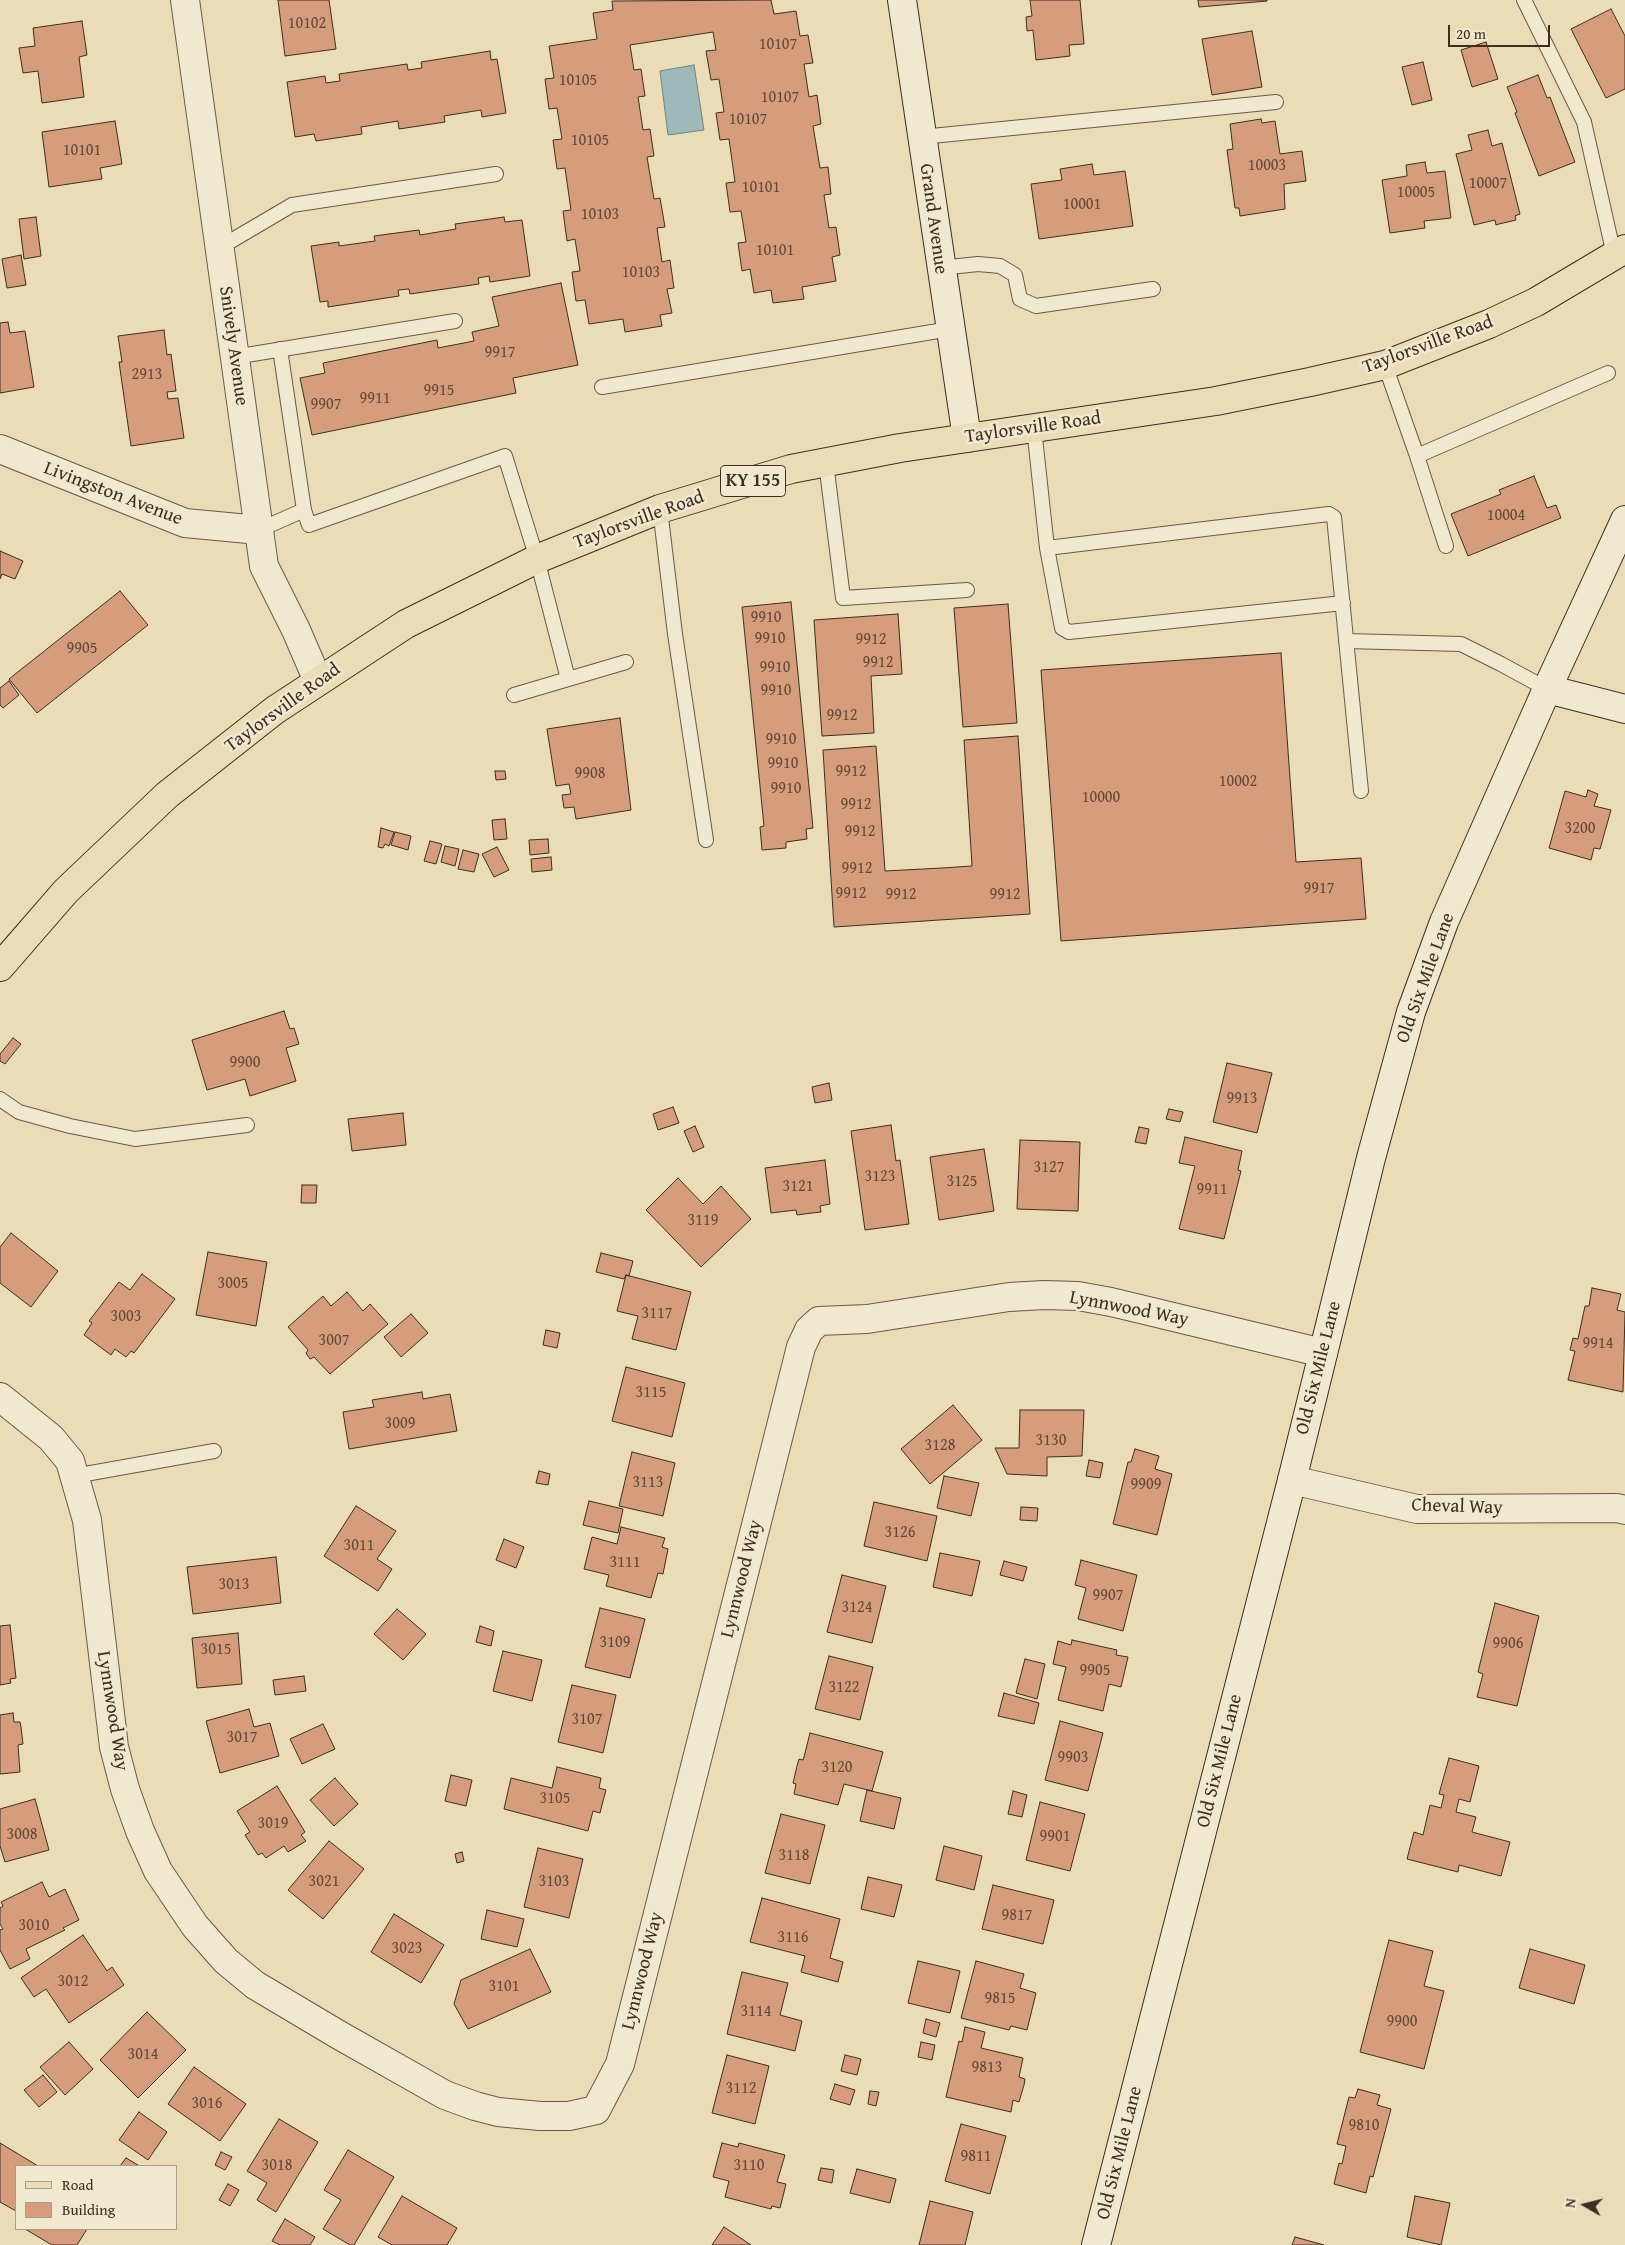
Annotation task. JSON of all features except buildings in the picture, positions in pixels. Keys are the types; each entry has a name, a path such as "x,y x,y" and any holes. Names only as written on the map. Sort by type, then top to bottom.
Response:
{"main road":[{"name":"Taylorsville Road","path":"0,967 66,891 167,795 275,710 406,624 537,559 660,509 791,469 967,438 1216,401 1386,364 1489,324 1536,302 1620,252"}],"street":[{"name":"Snively Avenue","path":"185,0 264,566 296,630 318,682"},
{"name":"Grand Avenue","path":"902,0 940,268 967,438"},
{"name":"Livingston Avenue","path":"0,449 185,523 259,530"},
{"name":"Old Six Mile Lane","path":"1096,2245 1292,1480 1371,1158 1411,1012 1444,922 1547,689 1625,520"},
{"path":"1547,689 1625,709"},
{"name":"Lynnwood Way","path":"0,1397 51,1438 70,1462 87,1520 114,1747 125,1790 140,1831 158,1871 195,1926 226,1961 255,1985 338,2035 445,2095 498,2112 540,2116 569,2116 596,2110 620,2064 801,1347 808,1330 819,1321 867,1319 1009,1297 1078,1296 1111,1302 1323,1353"},
{"name":"Cheval Way","path":"1292,1480 1417,1509 1617,1508 1625,1510"}],"lane":[{"path":"1524,0 1584,122 1620,252"},
{"path":"921,137 1276,102"},
{"path":"219,248 292,205 496,174"},
{"path":"940,268 978,264 1000,266 1014,275 1020,299 1036,306 1153,290"},
{"path":"234,357 455,321"},
{"path":"602,387 950,329"},
{"path":"280,349 304,510 309,525 505,456 537,559 568,679"},
{"path":"1386,364 1446,546"},
{"path":"1417,456 1608,373"},
{"path":"1034,428 1047,548 1062,628 1069,632 1343,603"},
{"path":"826,463 843,598 967,590"},
{"path":"660,509 675,634 706,840"},
{"path":"259,530 304,510"},
{"path":"1047,548 1329,514 1334,517 1360,790"},
{"path":"1346,641 1461,644 1547,689"},
{"path":"514,695 626,662"},
{"path":"0,1099 19,1112 70,1126 135,1139 247,1125"},
{"path":"74,1476 214,1451"}],"water":[{"path":"694,65 704,130 668,135 660,71"}]}
